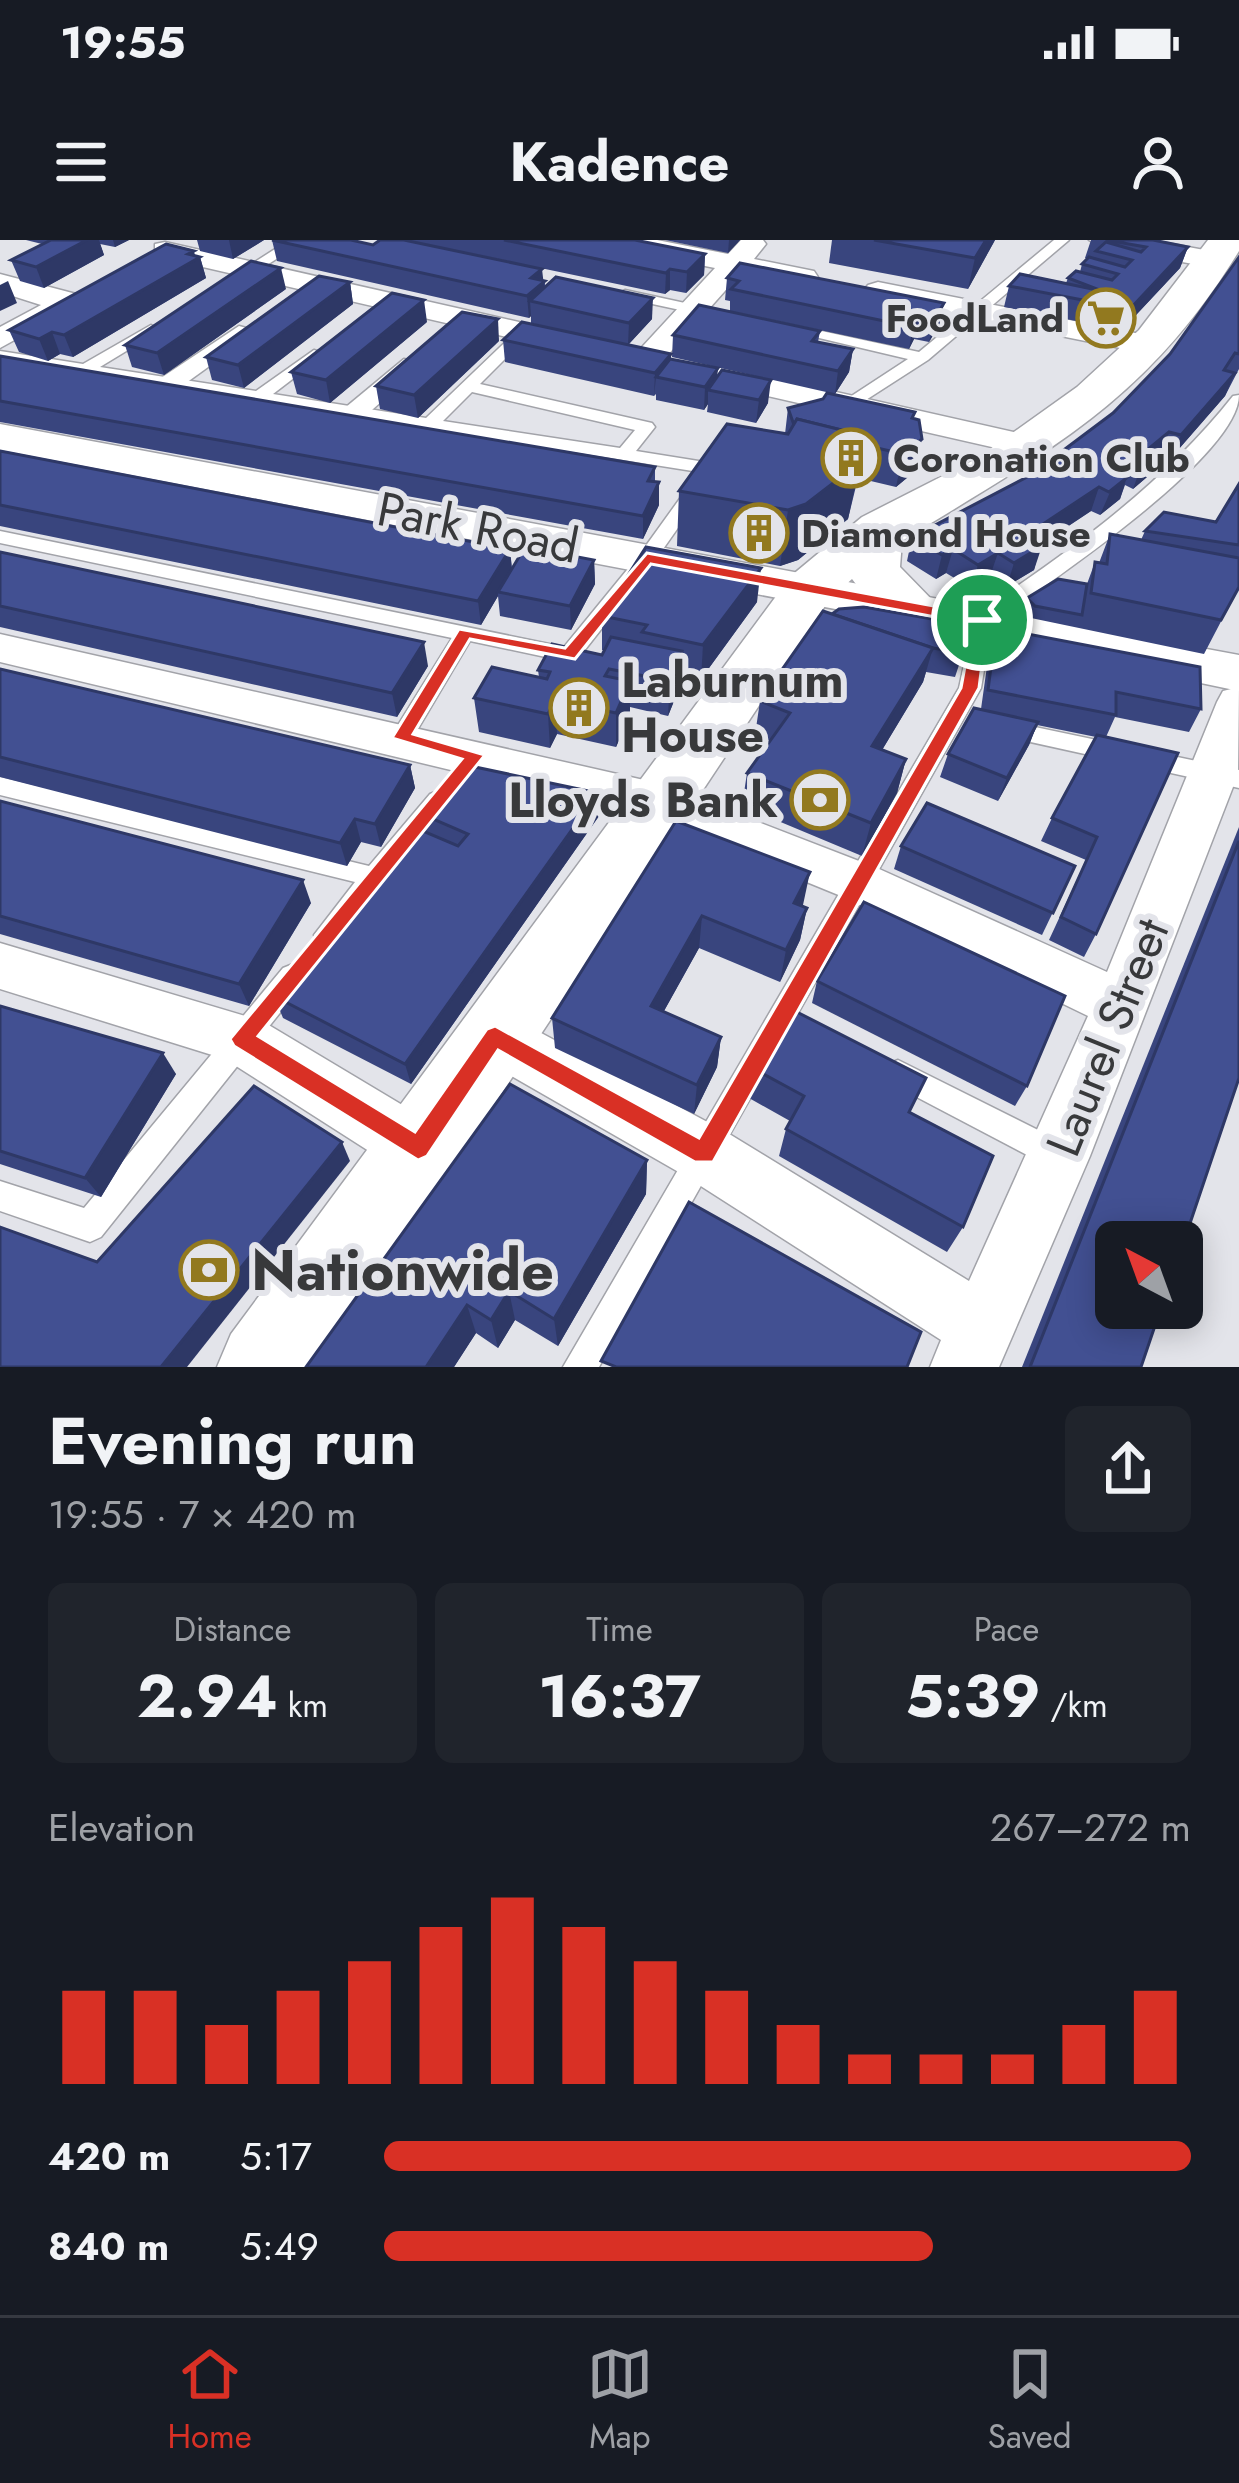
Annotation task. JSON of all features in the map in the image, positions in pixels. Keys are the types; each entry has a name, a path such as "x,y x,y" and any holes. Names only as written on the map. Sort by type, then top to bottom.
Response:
{"main road":[{"path":"264,1367 810,588 880,528 1031,446 1100,392 1222,250"},
{"path":"880,528 872,553 874,572 910,607"}],"street":[{"path":"615,240 981,311 1040,335 1145,344"},
{"path":"646,360 704,311 755,240"},
{"path":"1102,240 1222,250"},
{"path":"165,250 316,285 376,308 465,319 854,404 945,412 1031,446"},
{"path":"0,338 106,282"},
{"path":"0,283 67,303"},
{"path":"170,383 316,285"},
{"path":"355,412 465,319"},
{"name":"Park Road","path":"0,437 982,620 1239,673"},
{"path":"0,648 476,755 657,801 859,882 1119,1004"},
{"name":"Laurel Street","path":"972,1347 1059,1156 1119,1004 1227,777 1239,702"},
{"path":"0,966 242,1039 418,1148"},
{"path":"495,1036 704,1153 972,1347"}],"lane":[{"path":"212,294 299,240"},
{"path":"815,421 854,404 922,357 1062,240"},
{"path":"602,289 704,311"},
{"path":"86,369 173,317"},
{"path":"761,323 922,357"},
{"path":"430,423 524,332"},
{"path":"259,397 331,342"},
{"path":"0,356 711,468 569,655 0,537"},
{"path":"469,387 646,427 625,454"},
{"path":"580,1367 704,1153 795,1019 859,882 970,688 982,620 1082,551 1179,468 1239,400"},
{"path":"1082,551 1105,555"},
{"path":"401,738 465,633"},
{"path":"952,718 1227,777"},
{"path":"0,1196 90,1226 476,755"},
{"path":"0,786 374,877"},
{"path":"869,1058 1059,1156"}],"building":[{"path":"51,240 87,240 36,267 11,260"},
{"path":"272,240 351,240 373,245 380,240 404,240 542,269 531,278 545,281 527,296"},
{"path":"504,240 635,240 705,254 687,272 670,269 666,273"},
{"path":"874,240 986,240 975,258"},
{"path":"1106,240 1153,240 1188,247 1130,309 1009,286 1020,274 1102,291 1068,278 1076,271 1112,280 1118,274 1082,264 1089,257 1125,267 1132,260 1096,251 1106,242 1141,252 1146,247"},
{"path":"166,244 200,257 64,335 52,332 39,339 9,330"},
{"path":"1239,257 1239,354 1235,353 1224,370 1235,373 1181,435 1169,432 1147,450 1157,454 1142,466 1132,461 1119,472 1129,476 1109,492 1099,487 1025,536 1042,546 1014,563 998,553 978,565 953,549 942,555 912,537 1029,476 1113,413 1170,354"},
{"path":"251,261 281,268 157,353 125,345"},
{"path":"740,263 944,303 934,320 919,317 913,327 731,289 739,281 727,278"},
{"path":"319,276 350,282 238,365 206,357"},
{"path":"556,277 653,298 629,323 530,301"},
{"path":"392,293 424,300 326,380 291,372"},
{"path":"699,305 820,331 812,341 853,349 838,371 673,335"},
{"path":"462,312 498,319 414,395 376,386"},
{"path":"522,322 671,354 655,373 503,340"},
{"path":"0,356 655,467 648,481 659,482 643,516 0,401"},
{"path":"670,359 718,368 705,387 656,377"},
{"path":"722,370 771,380 759,400 708,390"},
{"path":"827,393 915,412 912,418 919,420 922,439 903,454 864,445 866,436 797,419 794,425 788,408 823,399"},
{"path":"797,419 866,436 858,464 806,504 788,510 679,491 727,424 788,434"},
{"path":"0,451 510,549 478,601 0,505"},
{"path":"1239,484 1239,545 1145,531 1164,512 1216,522"},
{"path":"1110,534 1239,558 1239,587 1221,620 1091,593 1095,562 1107,564"},
{"path":"525,547 594,560 570,606 498,592"},
{"path":"646,547 761,568 703,645 642,632 647,625 602,616"},
{"path":"0,552 424,642 392,693 0,606"},
{"path":"1058,579 1087,584 1082,615 1035,606 1027,598"},
{"path":"864,607 966,625 963,653 933,648 832,614"},
{"path":"823,611 933,648 872,746 906,759 871,823 747,773 790,713 760,701"},
{"path":"996,628 1200,667 1201,709 1116,692 1116,715 988,690"},
{"path":"611,637 682,651 670,681 609,669 605,676 630,681 616,713 555,700 548,714 474,698 492,667 547,679 550,672 538,670 552,644 602,655"},
{"path":"0,669 410,765 375,824 355,819 340,843 0,757"},
{"path":"974,708 1038,722 1007,778 948,754"},
{"path":"1097,735 1178,753 1096,934 1061,917 1097,837 1052,818"},
{"path":"461,764 598,793 405,1064 274,996 416,828 458,846 468,834 419,813"},
{"path":"0,801 303,880 239,984 0,916"},
{"path":"927,803 1075,866 1053,913 901,846"},
{"path":"676,821 810,872 794,903 807,908 786,950 702,916 651,1006 721,1037 697,1085 552,1018"},
{"path":"1239,841 1239,1078 1191,1221 1095,1221 1095,1329 1154,1329 1141,1367 1030,1367"},
{"path":"864,902 1065,996 1027,1086 817,981"},
{"path":"0,1006 163,1053 85,1178 0,1151"},
{"path":"791,1009 926,1078 909,1112 993,1156 963,1227 786,1129 804,1096 754,1069"},
{"path":"510,1084 647,1160 554,1319 509,1291 491,1320 467,1305 426,1367 306,1367"},
{"path":"254,1086 342,1142 161,1367 0,1367 0,1227 97,1262"},
{"path":"689,1202 921,1332 907,1367 616,1367 601,1361"}],"place":[{"name":"FoodLand","path":"1106,318"},
{"name":"Coronation Club","path":"851,458"},
{"name":"Diamond House","path":"759,533"},
{"name":"Laburnum House","path":"579,708"},
{"name":"Lloyds Bank","path":"820,800"},
{"name":"Nationwide","path":"209,1270"}],"route":[{"path":"647,558 982,620 970,688 704,1153 495,1036 418,1148 242,1039 476,755 401,738 465,633 569,655 647,558"}]}
